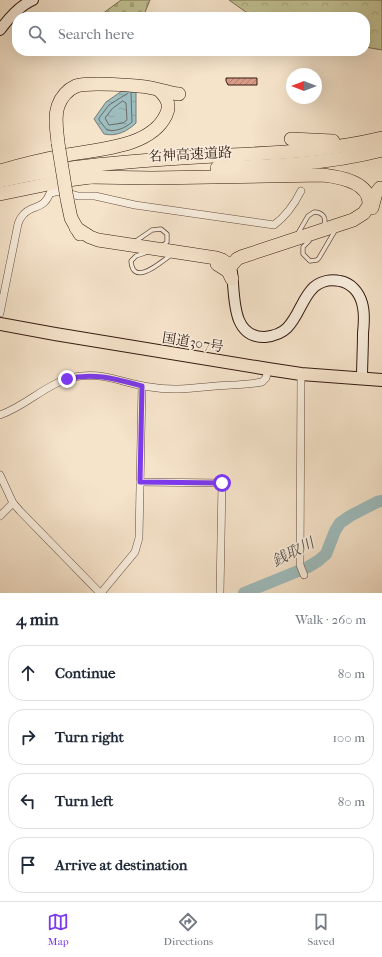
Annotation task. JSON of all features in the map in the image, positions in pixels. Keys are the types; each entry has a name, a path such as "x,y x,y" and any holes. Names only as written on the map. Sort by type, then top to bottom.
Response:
{"highway":[{"path":"179,94 145,87 94,84 75,86 68,90 62,97 56,118 58,143 70,218 76,228 90,237 127,247 150,251 216,258 222,260 232,273"},
{"path":"0,171 50,158 123,144 143,138 158,127 166,115 169,106 168,100 160,91"},
{"path":"291,139 380,143"},
{"name":"名神高速道路","path":"0,194 89,177 156,171 261,166 318,161 380,143"},
{"name":"名神高速道路","path":"0,180 89,165 129,161 317,149 380,143"},
{"path":"89,177 152,178 323,175 335,176 364,188 370,201 364,213 336,229 309,241 293,243"},
{"path":"232,273 237,259 293,243 319,232 354,226 364,220 372,210 376,193 380,188"},
{"name":"国道307号","path":"0,324 268,370 382,380"}],"main road":[{"path":"15,12 26,3 33,0"},
{"path":"0,30 12,14"},
{"path":"232,273 236,315 245,330 262,337 271,337 280,334 287,328 308,294 319,284 326,281 335,280 344,281 351,286 358,293 364,314 362,379"}],"street":[{"path":"0,313 18,224 23,214 43,204 47,200 50,193 61,191 78,196 95,196 135,205 274,225 287,214 301,191"},
{"path":"0,415 24,404 59,381 74,377 112,377 142,386 171,389 262,382 266,378 268,370"},
{"path":"301,374 300,565 304,575"},
{"path":"0,475 13,503 100,593 135,552 139,538 142,386"},
{"path":"140,482 222,483 220,593"},
{"path":"0,516 13,503"}],"lane":[{"path":"293,243 308,216 314,212 322,214 325,220 325,224 319,232"},
{"path":"127,247 152,230 161,229 167,234 167,242 165,244 136,256 131,261 136,272 140,273 148,271 172,254"},
{"path":"309,241 303,247 303,254 310,260 317,260 320,258 336,229"}],"green space":[{"path":"121,0 150,0 145,12 105,12"},
{"path":"229,0 382,0 382,50 370,48 370,12 246,12"}],"water":[{"path":"122,91 136,92 136,123 122,133 113,135 104,134 94,119 106,102"}],"building":[{"path":"226,78 257,78 257,85 228,85"}],"waterway":[{"name":"銭取川","path":"244,593 308,567 318,561 326,554 335,531 340,523 350,516 377,502 382,501"}],"route":[{"path":"67,379 82,376 112,377 142,386 140,482 222,483"}]}
